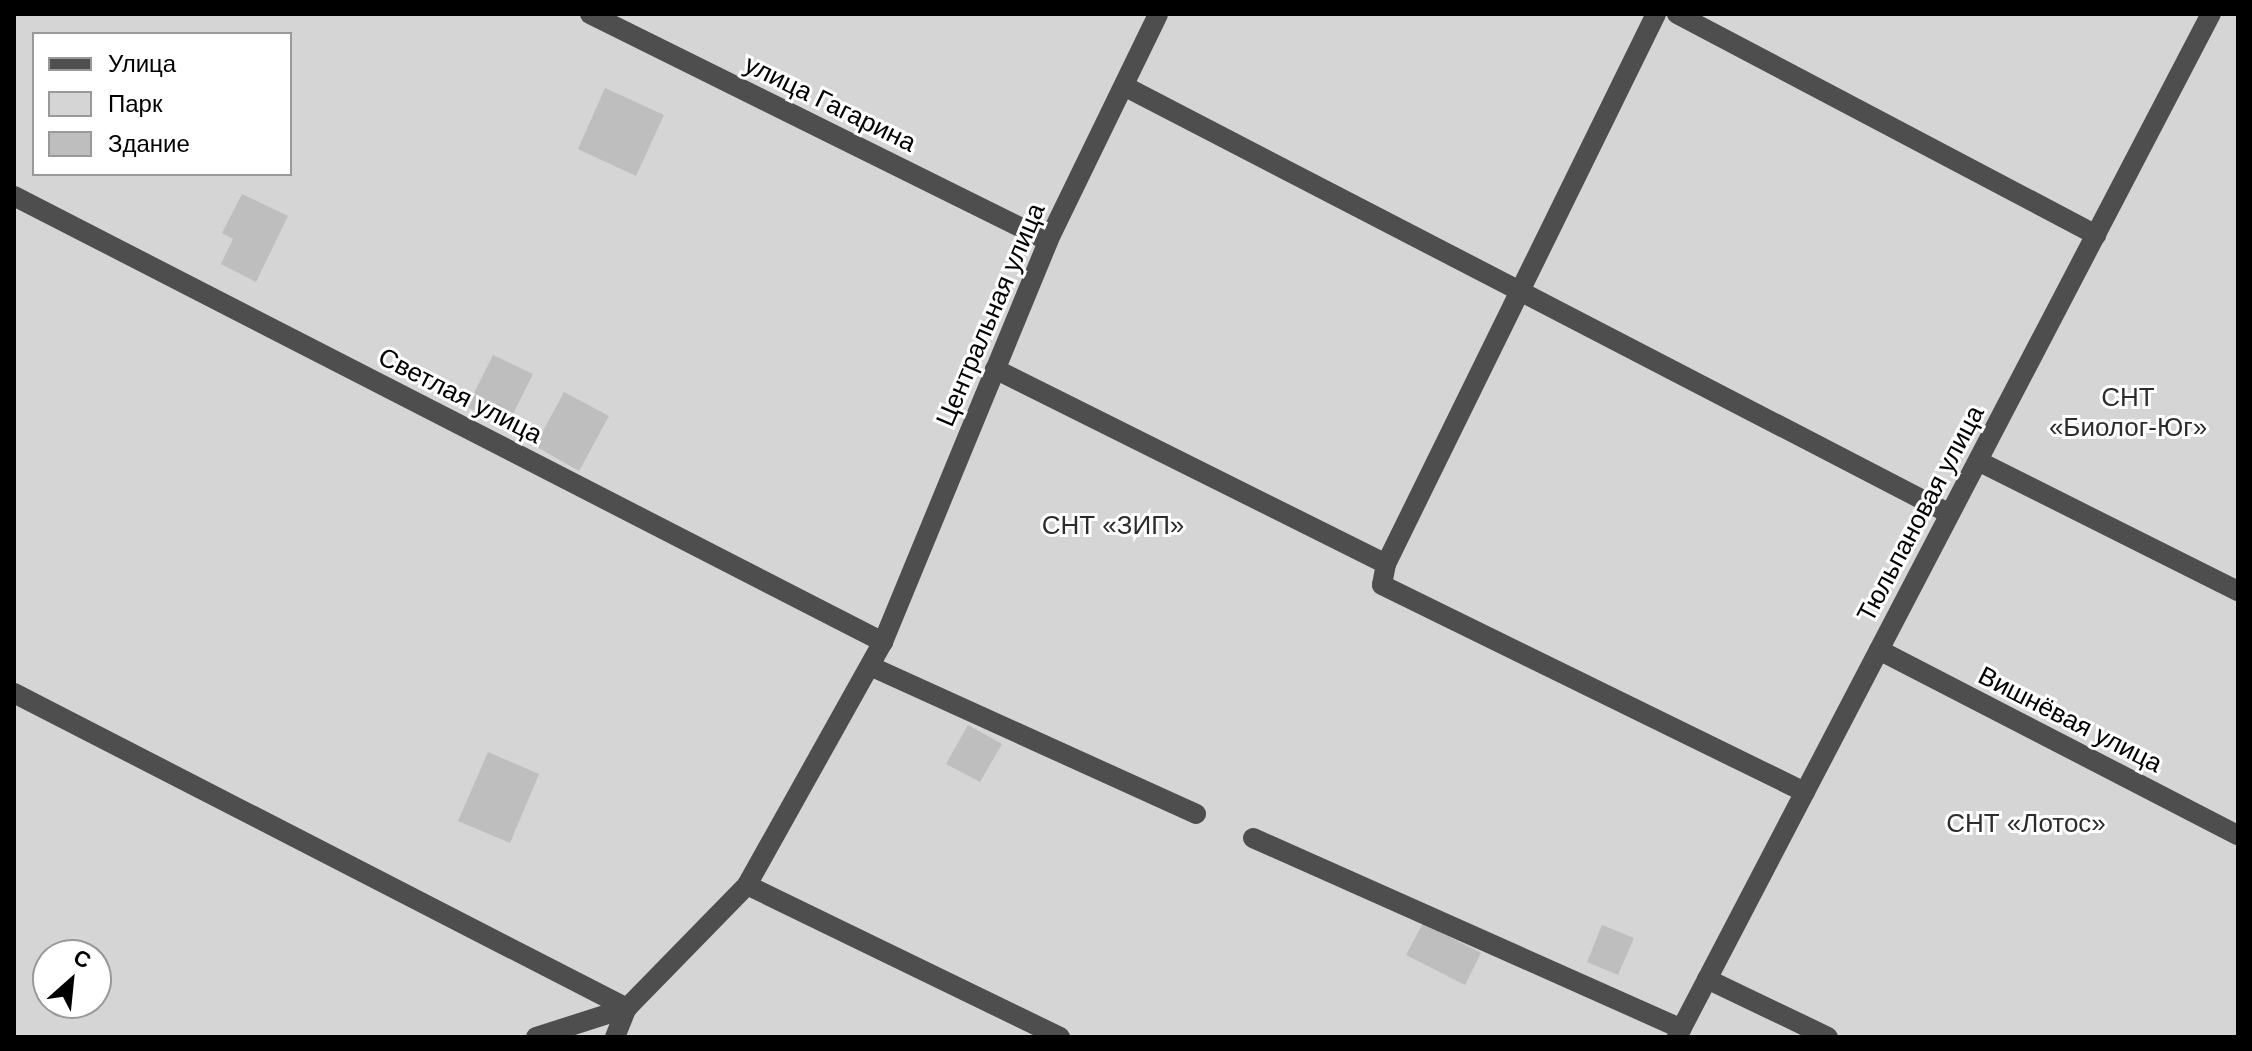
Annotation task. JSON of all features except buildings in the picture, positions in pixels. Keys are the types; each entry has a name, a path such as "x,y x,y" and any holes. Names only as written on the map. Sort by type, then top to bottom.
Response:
{"street":[{"name":"улица Гагарина","path":"590,14 1048,241"},
{"name":"Центральная улица","path":"627,1008 747,885 883,642 1048,241 1158,14"},
{"path":"1656,14 1386,564 1382,585 1805,792"},
{"path":"1677,14 2096,235"},
{"name":"Тюльпановая улица","path":"1679,1033 2211,14"},
{"path":"1124,86 1950,514"},
{"name":"Светлая улица","path":"14,196 883,642"},
{"path":"995,369 1386,564"},
{"path":"1978,461 2238,591"},
{"name":"Вишнёвая улица","path":"1879,650 2238,835"},
{"path":"870,666 1196,814"},
{"path":"14,693 627,1008"},
{"path":"1253,838 1679,1033"},
{"path":"747,885 1060,1037"},
{"path":"1707,979 1828,1037"},
{"path":"536,1037 627,1008"},
{"path":"615,1037 627,1008"}],"green space":[{"name":"СНТ «ЗИП»","path":"14,14 2238,14 2238,1037 14,1037"}],"park label":[{"name":"СНТ «Биолог-Юг»","path":"2128,413"},
{"name":"СНТ «Лотос»","path":"2026,824"}]}
